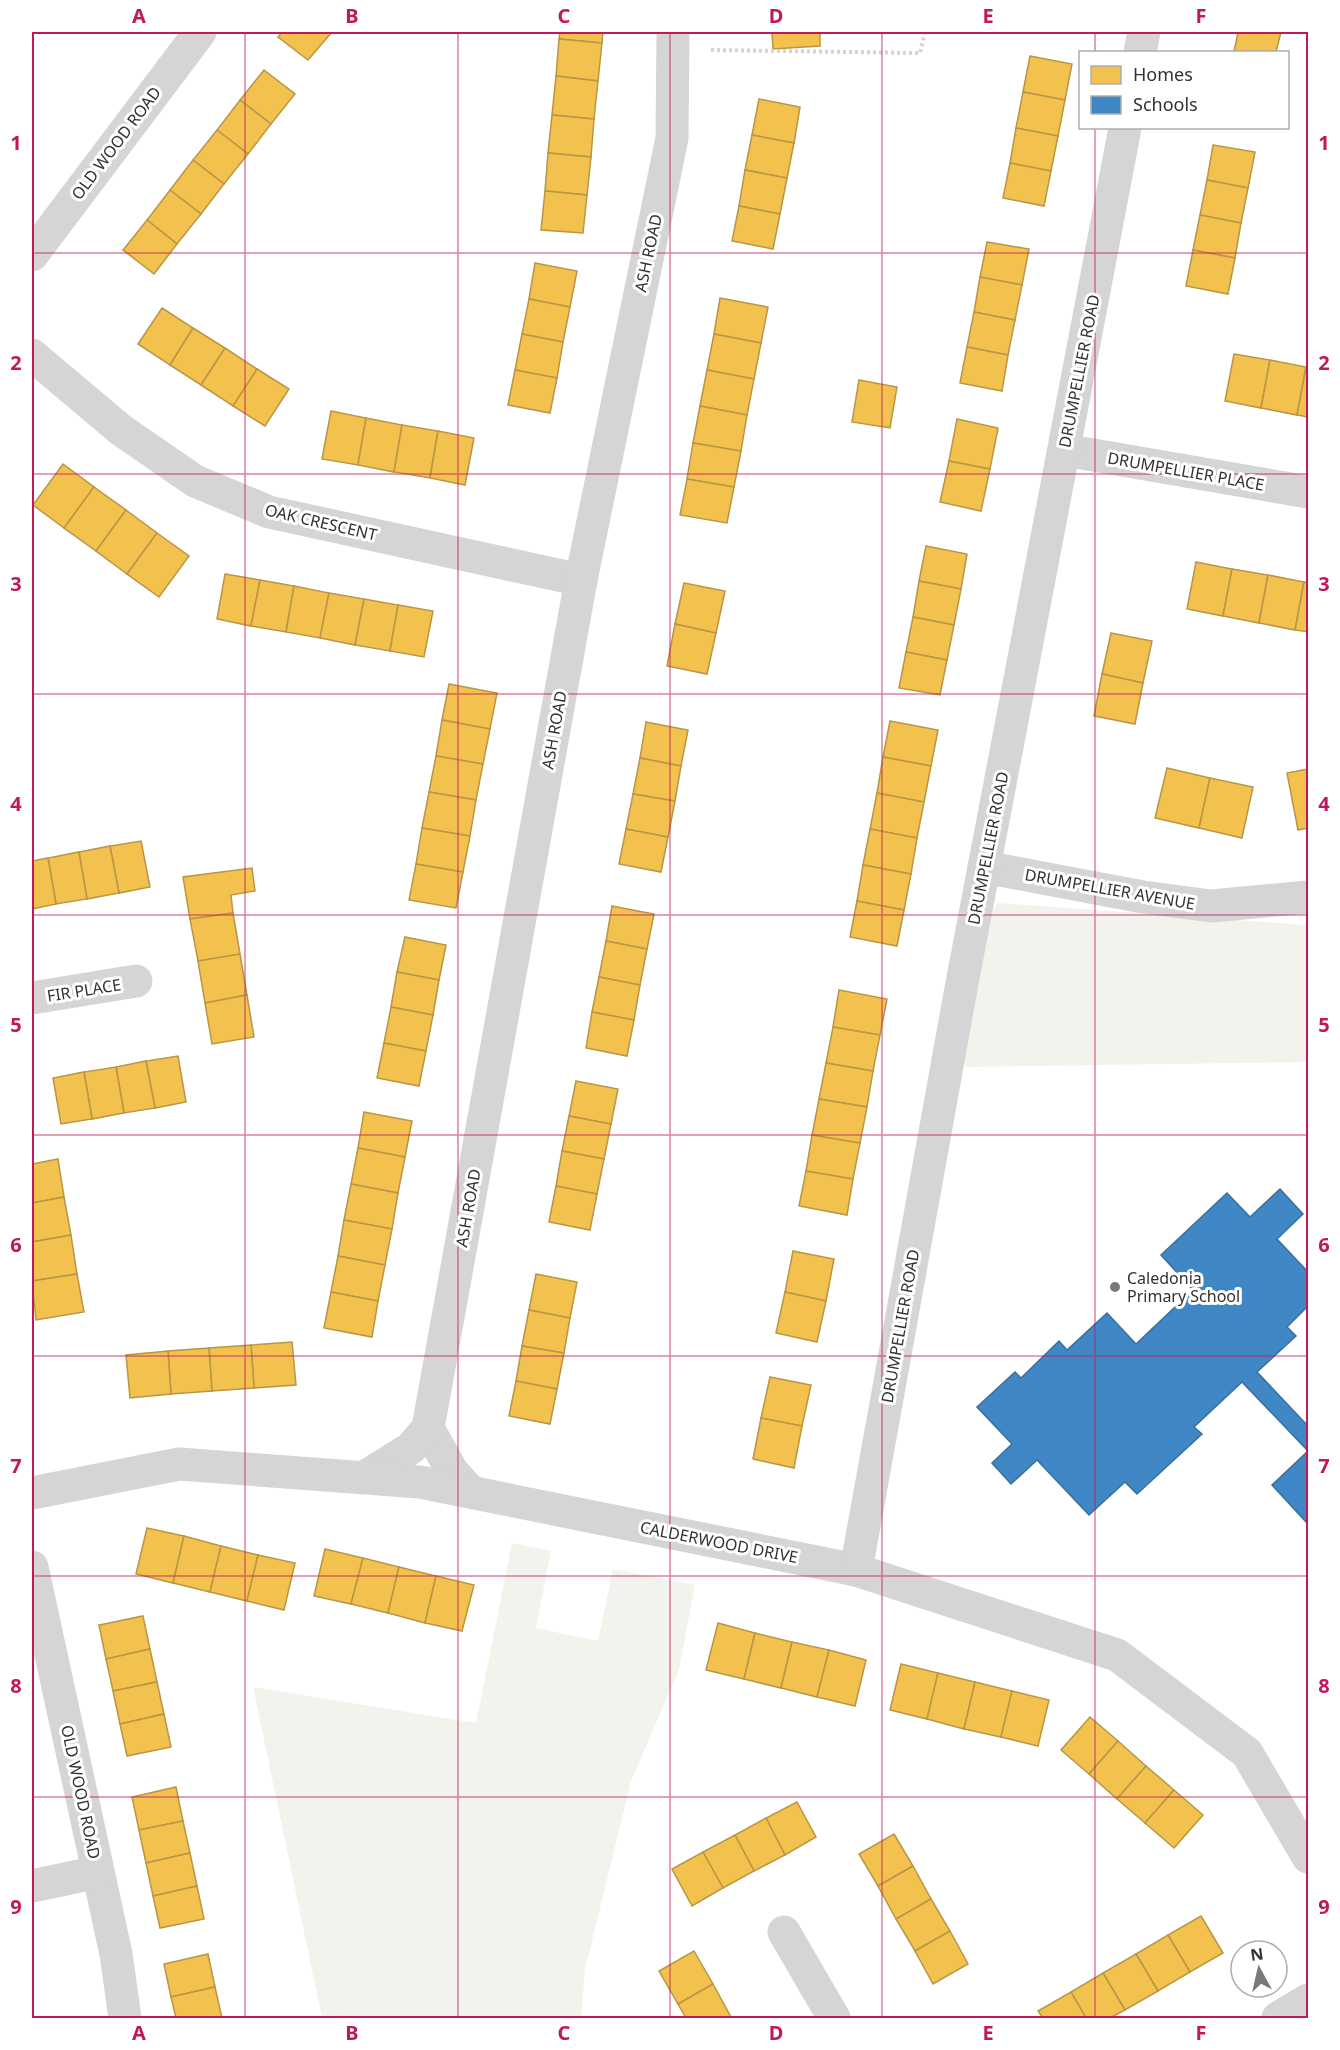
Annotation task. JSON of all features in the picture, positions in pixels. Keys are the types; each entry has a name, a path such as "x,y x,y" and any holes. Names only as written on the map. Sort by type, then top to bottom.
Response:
{"street":[{"name":"OLD WOOD ROAD","path":"32,255 200,32"},
{"path":"1140,51 1144,32"},
{"name":"ASH ROAD","path":"428,1428 581,580 672,138 673,41"},
{"name":"DRUMPELLIER ROAD","path":"856,1570 984,867 1125,129"},
{"name":"OAK CRESCENT","path":"32,355 121,430 195,481 258,508 581,580"},
{"name":"DRUMPELLIER PLACE","path":"1064,450 1308,492"},
{"name":"DRUMPELLIER AVENUE","path":"984,867 1143,897 1211,906 1308,897"},
{"name":"FIR PLACE","path":"32,998 136,981"},
{"path":"363,1478 411,1448 428,1428 452,1471 471,1492"},
{"name":"CALDERWOOD DRIVE","path":"32,1493 179,1464 420,1482 856,1570 1117,1655 1247,1753 1308,1857"},
{"name":"OLD WOOD ROAD","path":"32,1567 116,1954 125,2019"},
{"path":"32,1886 98,1872"},
{"path":"784,1932 834,2019"},
{"path":"1278,2019 1308,2000"}],"path":[{"path":"673,41 920,53 925,32"}],"shaded area":[{"path":"997,903 1308,925 1308,1062 965,1067 962,983"},
{"path":"512,1543 551,1551 536,1628 598,1641 613,1569 695,1585 679,1670 631,1781 585,1970 581,2018 322,2018 253,1687 476,1723"}],"building: Homes":[{"path":"282,32 332,32 308,60 278,37"},
{"path":"560,32 603,32 602,43 559,39"},
{"path":"772,32 820,32 820,46 773,49"},
{"path":"1238,32 1281,32 1276,51 1234,51"},
{"path":"559,39 602,43 598,81 556,76"},
{"path":"1030,56 1072,64 1065,100 1023,92"},
{"path":"264,70 295,94 271,124 240,100"},
{"path":"556,76 598,81 594,119 552,115"},
{"path":"1023,92 1065,100 1058,136 1016,128"},
{"path":"759,99 800,107 794,143 752,135"},
{"path":"240,100 271,124 248,154 217,130"},
{"path":"552,115 594,119 591,157 548,153"},
{"path":"1016,128 1058,136 1051,171 1010,163"},
{"path":"217,130 248,154 224,184 193,160"},
{"path":"752,135 794,143 787,178 745,170"},
{"path":"1213,145 1255,152 1248,188 1207,180"},
{"path":"548,153 591,157 587,195 545,191"},
{"path":"193,160 224,184 201,214 170,190"},
{"path":"1010,163 1051,171 1044,206 1003,198"},
{"path":"745,170 787,178 780,214 739,206"},
{"path":"1207,180 1248,188 1241,223 1200,215"},
{"path":"170,190 201,214 177,244 147,220"},
{"path":"545,191 587,195 583,233 541,230"},
{"path":"739,206 780,214 773,249 732,241"},
{"path":"1200,215 1241,223 1235,258 1193,250"},
{"path":"147,220 177,244 154,274 123,250"},
{"path":"987,242 1029,249 1022,285 980,277"},
{"path":"1193,250 1235,258 1228,294 1186,286"},
{"path":"535,263 577,271 570,307 529,299"},
{"path":"980,277 1022,285 1015,320 974,312"},
{"path":"720,298 768,307 761,343 714,334"},
{"path":"529,299 570,307 563,342 522,334"},
{"path":"162,308 193,328 170,365 138,344"},
{"path":"974,312 1015,320 1008,355 967,347"},
{"path":"193,328 225,348 201,385 170,365"},
{"path":"522,334 563,342 557,378 515,370"},
{"path":"714,334 761,343 754,379 707,370"},
{"path":"967,347 1008,355 1002,391 960,383"},
{"path":"225,348 257,369 233,406 201,385"},
{"path":"1234,354 1270,360 1261,408 1225,401"},
{"path":"1270,360 1306,367 1297,415 1261,408"},
{"path":"1306,367 1308,367 1308,417 1297,415"},
{"path":"257,369 289,389 265,426 233,406"},
{"path":"515,370 557,378 550,413 508,405"},
{"path":"707,370 754,379 747,415 700,406"},
{"path":"859,380 897,387 890,428 852,422"},
{"path":"700,406 747,415 741,451 693,443"},
{"path":"331,411 366,418 358,465 322,459"},
{"path":"366,418 402,425 394,472 358,465"},
{"path":"957,419 998,428 990,469 949,461"},
{"path":"402,425 438,431 430,478 394,472"},
{"path":"438,431 474,438 465,485 430,478"},
{"path":"693,443 741,451 734,487 687,479"},
{"path":"949,461 990,469 981,511 940,502"},
{"path":"63,464 94,487 64,528 33,505"},
{"path":"687,479 734,487 727,523 680,515"},
{"path":"94,487 126,510 96,551 64,528"},
{"path":"126,510 157,533 127,574 96,551"},
{"path":"157,533 189,556 159,597 127,574"},
{"path":"926,546 967,554 961,589 919,581"},
{"path":"1196,562 1232,569 1223,616 1187,609"},
{"path":"1232,569 1268,575 1259,623 1223,616"},
{"path":"225,574 260,580 251,626 217,619"},
{"path":"1268,575 1304,582 1295,630 1259,623"},
{"path":"260,580 294,586 286,632 251,626"},
{"path":"919,581 961,589 954,625 913,617"},
{"path":"1304,582 1308,583 1308,632 1295,630"},
{"path":"684,583 725,591 716,633 675,624"},
{"path":"294,586 329,593 320,638 286,632"},
{"path":"329,593 364,599 355,645 320,638"},
{"path":"364,599 398,605 390,651 355,645"},
{"path":"398,605 433,611 424,657 390,651"},
{"path":"913,617 954,625 947,660 906,652"},
{"path":"675,624 716,633 707,674 667,666"},
{"path":"1111,633 1152,641 1143,683 1102,674"},
{"path":"906,652 947,660 940,695 899,688"},
{"path":"1102,674 1143,683 1135,724 1094,716"},
{"path":"449,684 497,693 490,729 442,720"},
{"path":"442,720 490,729 483,764 436,756"},
{"path":"890,721 938,730 931,766 883,757"},
{"path":"646,722 688,730 681,766 640,758"},
{"path":"436,756 483,764 476,800 429,792"},
{"path":"883,757 931,766 924,802 877,793"},
{"path":"640,758 681,766 675,801 633,794"},
{"path":"1167,768 1210,778 1199,828 1155,818"},
{"path":"1308,769 1308,828 1298,830 1287,773"},
{"path":"1210,778 1253,787 1242,838 1199,828"},
{"path":"429,792 476,800 470,836 422,828"},
{"path":"877,793 924,802 917,838 870,829"},
{"path":"633,794 675,801 668,837 626,829"},
{"path":"422,828 470,836 463,872 416,864"},
{"path":"626,829 668,837 661,872 619,864"},
{"path":"870,829 917,838 911,874 863,865"},
{"path":"141,841 150,887 119,893 110,846"},
{"path":"110,846 119,893 87,899 79,852"},
{"path":"79,852 87,899 56,904 48,858"},
{"path":"48,858 56,904 32,909 32,861"},
{"path":"416,864 463,872 456,908 409,900"},
{"path":"863,865 911,874 904,910 857,901"},
{"path":"252,868 255,891 231,895 233,913 190,919 183,877"},
{"path":"857,901 904,910 897,946 850,937"},
{"path":"612,906 654,914 647,949 606,941"},
{"path":"233,913 240,954 198,961 190,919"},
{"path":"405,937 446,945 439,980 397,972"},
{"path":"606,941 647,949 640,985 599,977"},
{"path":"240,954 247,995 205,1003 198,961"},
{"path":"397,972 439,980 433,1015 391,1007"},
{"path":"599,977 640,985 634,1020 592,1012"},
{"path":"839,990 887,999 880,1035 833,1027"},
{"path":"247,995 254,1037 212,1044 205,1003"},
{"path":"391,1007 433,1015 426,1051 384,1043"},
{"path":"592,1012 634,1020 627,1056 586,1048"},
{"path":"833,1027 880,1035 873,1071 826,1063"},
{"path":"384,1043 426,1051 419,1086 377,1078"},
{"path":"178,1056 186,1102 155,1108 146,1061"},
{"path":"146,1061 155,1108 124,1113 116,1067"},
{"path":"826,1063 873,1071 867,1107 819,1099"},
{"path":"116,1067 124,1113 92,1119 84,1072"},
{"path":"84,1072 92,1119 61,1124 53,1078"},
{"path":"576,1081 618,1089 611,1124 569,1116"},
{"path":"819,1099 867,1107 860,1143 812,1135"},
{"path":"364,1112 412,1121 405,1157 358,1148"},
{"path":"569,1116 611,1124 604,1159 562,1151"},
{"path":"812,1135 860,1143 853,1179 806,1171"},
{"path":"358,1148 405,1157 398,1193 351,1184"},
{"path":"562,1151 604,1159 597,1194 556,1186"},
{"path":"58,1159 64,1197 32,1203 32,1164"},
{"path":"806,1171 853,1179 847,1215 799,1206"},
{"path":"351,1184 398,1193 392,1229 344,1220"},
{"path":"556,1186 597,1194 590,1230 549,1222"},
{"path":"64,1197 71,1235 32,1242 32,1203"},
{"path":"344,1220 392,1229 385,1265 338,1256"},
{"path":"71,1235 77,1274 32,1281 32,1242"},
{"path":"793,1251 834,1259 826,1301 785,1292"},
{"path":"338,1256 385,1265 378,1301 331,1292"},
{"path":"77,1274 84,1312 36,1320 32,1281"},
{"path":"536,1274 577,1282 570,1318 529,1310"},
{"path":"331,1292 378,1301 372,1337 324,1328"},
{"path":"785,1292 826,1301 817,1342 776,1333"},
{"path":"529,1310 570,1318 564,1353 522,1346"},
{"path":"292,1342 296,1385 254,1388 251,1345"},
{"path":"251,1345 254,1388 212,1391 209,1348"},
{"path":"522,1346 564,1353 557,1389 516,1381"},
{"path":"209,1348 212,1391 171,1394 168,1351"},
{"path":"168,1351 171,1394 130,1398 126,1355"},
{"path":"770,1377 811,1385 802,1426 761,1418"},
{"path":"516,1381 557,1389 550,1424 509,1416"},
{"path":"761,1418 802,1426 794,1468 753,1459"},
{"path":"147,1528 184,1536 173,1583 136,1574"},
{"path":"184,1536 221,1546 210,1592 173,1583"},
{"path":"221,1546 258,1555 247,1601 210,1592"},
{"path":"325,1549 363,1558 351,1604 314,1596"},
{"path":"258,1555 295,1563 284,1610 247,1601"},
{"path":"363,1558 399,1567 388,1613 351,1604"},
{"path":"399,1567 436,1576 425,1623 388,1613"},
{"path":"436,1576 474,1585 462,1631 425,1623"},
{"path":"143,1616 150,1649 106,1659 99,1625"},
{"path":"718,1623 755,1633 744,1679 706,1670"},
{"path":"755,1633 792,1642 781,1688 744,1679"},
{"path":"792,1642 829,1650 817,1697 781,1688"},
{"path":"150,1649 157,1682 113,1691 106,1659"},
{"path":"829,1650 866,1660 855,1706 817,1697"},
{"path":"901,1664 938,1673 927,1719 890,1710"},
{"path":"938,1673 975,1682 964,1729 927,1719"},
{"path":"157,1682 164,1714 120,1724 113,1691"},
{"path":"975,1682 1012,1691 1001,1737 964,1729"},
{"path":"1012,1691 1049,1700 1038,1746 1001,1737"},
{"path":"164,1714 171,1747 127,1756 120,1724"},
{"path":"1090,1717 1118,1741 1089,1774 1061,1750"},
{"path":"1118,1741 1146,1766 1117,1799 1089,1774"},
{"path":"1146,1766 1174,1790 1145,1823 1117,1799"},
{"path":"176,1787 183,1821 139,1830 132,1797"},
{"path":"1174,1790 1203,1815 1174,1848 1145,1823"},
{"path":"797,1802 816,1837 785,1855 766,1818"},
{"path":"766,1818 785,1855 754,1871 735,1835"},
{"path":"183,1821 190,1853 146,1863 139,1830"},
{"path":"894,1834 913,1866 878,1886 859,1854"},
{"path":"735,1835 754,1871 723,1888 703,1852"},
{"path":"703,1852 723,1888 692,1906 672,1869"},
{"path":"190,1853 197,1886 153,1896 146,1863"},
{"path":"913,1866 931,1899 896,1919 878,1886"},
{"path":"197,1886 204,1919 160,1928 153,1896"},
{"path":"931,1899 950,1931 915,1951 896,1919"},
{"path":"1201,1916 1223,1953 1190,1972 1168,1935"},
{"path":"950,1931 968,1964 933,1984 915,1951"},
{"path":"1168,1935 1190,1972 1158,1991 1136,1954"},
{"path":"694,1951 713,1984 678,2004 659,1971"},
{"path":"208,1954 215,1987 171,1997 164,1964"},
{"path":"1136,1954 1158,1991 1125,2010 1103,1973"},
{"path":"1103,1973 1125,2010 1110,2018 1086,2018 1071,1992"},
{"path":"713,1984 731,2017 686,2018 678,2004"},
{"path":"215,1987 222,2018 176,2018 171,1997"},
{"path":"1071,1992 1086,2018 1043,2018 1038,2011"}],"building: Schools":[{"path":"1280,1189 1303,1214 1277,1239 1308,1272 1308,1306 1287,1327 1296,1336 1257,1372 1308,1426 1308,1451 1242,1382 1194,1427 1202,1434 1137,1494 1125,1482 1089,1515 1037,1460 1011,1484 992,1463 1012,1444 977,1407 1015,1372 1021,1378 1059,1341 1067,1350 1107,1313 1136,1344 1193,1290 1161,1255 1227,1193 1250,1217"},
{"path":"1308,1451 1308,1524 1272,1485"}],"place":[{"name":"Caledonia Primary School","path":"1115,1287"}]}
